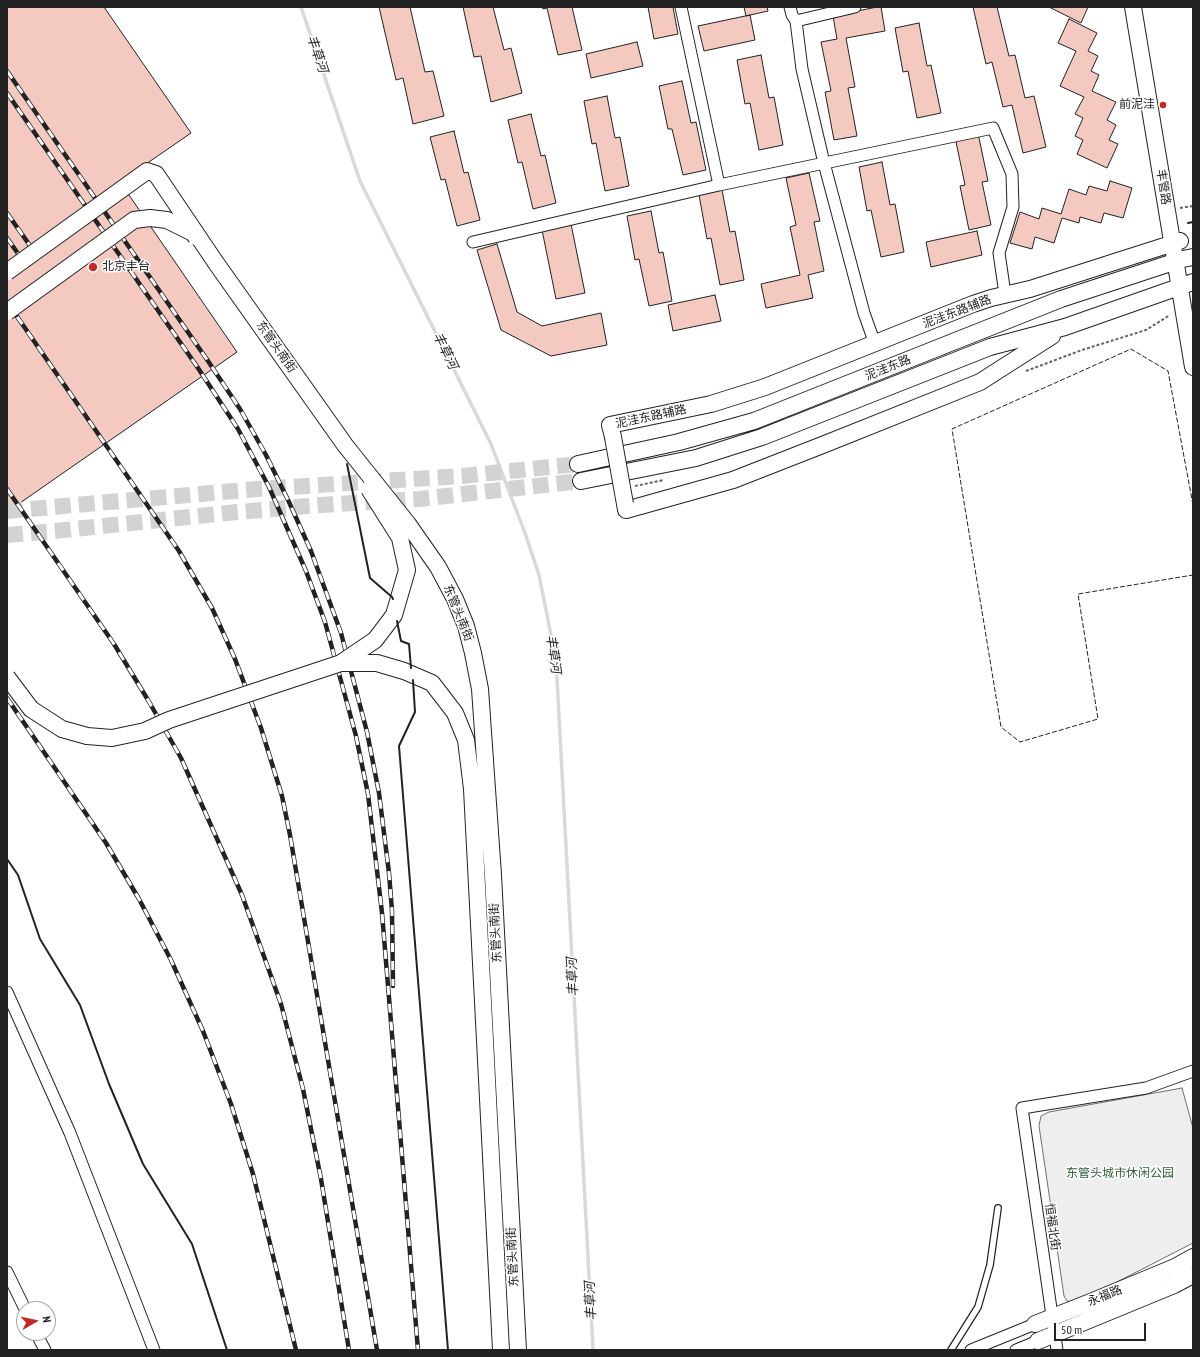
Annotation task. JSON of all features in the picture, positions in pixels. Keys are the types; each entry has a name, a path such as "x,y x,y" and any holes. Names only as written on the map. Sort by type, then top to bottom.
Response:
{"main road":[{"name":"丰管路","path":"1133,7 1176,243 1184,260 1193,366"},
{"name":"丰管路","path":"1142,7 1175,209 1176,243"},
{"name":"东管头南街","path":"7,272 146,171 156,174 216,263 345,445 408,524 438,567 455,599 466,626 474,653 480,689 492,867 518,1350"},
{"path":"7,312 134,220 150,218 167,220 193,233 216,263"},
{"name":"泥洼东路辅路","path":"1065,327 980,382 733,480 626,510 610,425 711,404 766,387 979,302 1030,289 1176,243"},
{"name":"泥洼东路","path":"578,464 679,442 754,421 1061,299 1184,260"},
{"name":"丰管路","path":"1186,284 1193,316"},
{"name":"泥洼东路","path":"581,481 696,458 762,437 990,347 1065,327 1186,284"},
{"path":"7,677 31,709 62,730 87,736 112,738 145,730 169,720 341,663 375,640 394,615 407,570 400,538 373,497 345,445"},
{"name":"东管头南街","path":"341,663 377,663 404,671 432,683 455,713 466,740 472,789 501,1350"},
{"name":"永福路","path":"1035,1324 1162,1273 1193,1257"},
{"name":"永福路","path":"1038,1341 1056,1342 1174,1286 1193,1275"}],"street":[{"path":"681,7 719,185"},
{"path":"790,7 792,15 796,21 802,69 824,164 864,313 875,344"},
{"path":"796,21 855,7"},
{"path":"473,242 719,185 993,128 1012,174 1013,207 999,253 1004,287"},
{"path":"7,992 70,1133 154,1350"},
{"name":"恒福北街","path":"1056,1342 1022,1108 1146,1088 1193,1071"},
{"path":"7,1272 21,1301"},
{"name":"永福路","path":"971,1350 1035,1324"},
{"path":"40,1341 45,1350"},
{"name":"永福路","path":"1016,1350 1038,1341"}],"lane":[{"path":"951,1350 978,1307 990,1264 998,1208"}],"path":[{"path":"1175,209 1193,206"}],"green space":[{"name":"东管头城市休闲公园","path":"1182,1088 1193,1128 1193,1243 1076,1303 1067,1301 1064,1296 1039,1126 1041,1116 1049,1112"}],"building":[{"name":"北京丰台","path":"7,7 104,7 191,133 120,182 237,352 7,512"},
{"path":"379,7 410,7 425,72 433,71 444,116 413,124 403,78 396,80"},
{"path":"463,7 493,7 504,50 511,48 522,93 491,102 481,56 474,57"},
{"path":"542,7 572,7 582,50 558,55 547,8 543,9"},
{"path":"648,7 673,7 678,34 654,39"},
{"path":"744,7 767,7 768,11 746,16"},
{"path":"881,7 885,31 846,38 855,87 848,88 857,136 834,140 825,92 831,91 821,42 837,39 833,16"},
{"path":"973,7 997,7 1009,56 1015,55 1025,98 1034,96 1046,147 1023,153 1012,105 1003,107 992,62 986,64"},
{"path":"1049,7 1088,7 1081,23"},
{"path":"750,15 755,40 704,51 698,26"},
{"path":"1069,19 1097,33 1088,51 1098,56 1091,71 1099,75 1092,91 1116,102 1107,120 1116,125 1109,140 1118,144 1107,168 1077,154 1083,140 1075,136 1083,118 1075,114 1084,97 1060,86 1076,51 1058,43"},
{"path":"919,23 927,66 931,65 941,113 917,118 908,71 903,72 895,28"},
{"path":"637,42 643,66 591,78 586,54"},
{"path":"761,55 769,98 774,97 783,145 759,150 750,103 745,104 737,60"},
{"path":"682,81 691,123 696,122 706,170 683,175 672,129 668,129 659,86"},
{"path":"607,96 615,138 620,137 629,186 605,191 596,143 592,144 584,101"},
{"path":"531,114 541,156 545,155 556,203 533,209 522,162 518,163 508,120"},
{"path":"454,131 464,173 468,172 480,220 457,226 445,179 441,180 430,137"},
{"path":"978,133 988,181 982,182 991,225 969,230 960,186 965,185 955,137"},
{"path":"882,162 890,205 895,204 904,252 881,257 871,210 867,211 859,167"},
{"path":"809,173 820,221 814,222 824,271 808,275 813,298 766,308 761,284 800,275 790,227 796,225 786,178"},
{"path":"1110,181 1132,188 1123,218 1104,213 1101,223 1080,217 1079,223 1062,218 1054,243 1035,237 1032,249 1010,243 1020,212 1039,219 1042,208 1061,214 1069,189 1086,195 1089,186 1107,191"},
{"path":"722,190 730,232 735,231 744,280 720,285 711,238 707,239 699,195"},
{"path":"651,211 659,253 663,252 672,301 649,306 639,259 635,260 627,216"},
{"path":"571,224 585,293 556,299 542,230"},
{"path":"977,231 982,255 931,267 926,242"},
{"path":"497,244 517,312 542,326 601,313 607,345 551,356 501,330 477,250"},
{"path":"715,295 721,321 673,331 668,305"}],"waterway":[{"name":"丰草河","path":"301,7 360,181 491,444 525,533 539,575 556,660 593,1350"}],"tunnel":[{"path":"7,511 257,489 462,476 578,464"},
{"path":"7,535 227,513 320,505 419,499 581,481"}],"railway":[{"path":"7,71 240,409 266,455 311,551 341,633 367,732 379,793 392,911 393,986"},
{"path":"7,93 198,368 238,429 269,487 306,571 325,622 356,736 368,794 382,913 418,1350"},
{"path":"7,213 31,247"},
{"path":"7,238 19,255"},
{"path":"7,302 179,551 212,608 235,659 261,728 282,796 290,835 377,1350"},
{"path":"7,489 114,644 148,700 181,758 242,895 281,1004 303,1089 321,1179 349,1350"},
{"path":"7,698 106,843 139,899 171,960 203,1031 231,1104 253,1174 296,1350"}],"fence":[{"path":"1193,505 1168,371 1131,349 952,429 1001,727 1020,742 1098,719 1078,594 1193,575"}],"wall":[{"path":"1188,223 1193,222"},
{"path":"347,464 370,578 393,599"},
{"path":"397,621 401,641 409,644 411,668"},
{"path":"413,680 415,712 399,746 448,1350"},
{"path":"7,859 18,875 40,939 80,1005 109,1084 143,1164 192,1244 227,1350"}],"place":[{"name":"前泥洼","path":"1163,105"},
{"name":"北京丰台","path":"93,267"}]}
